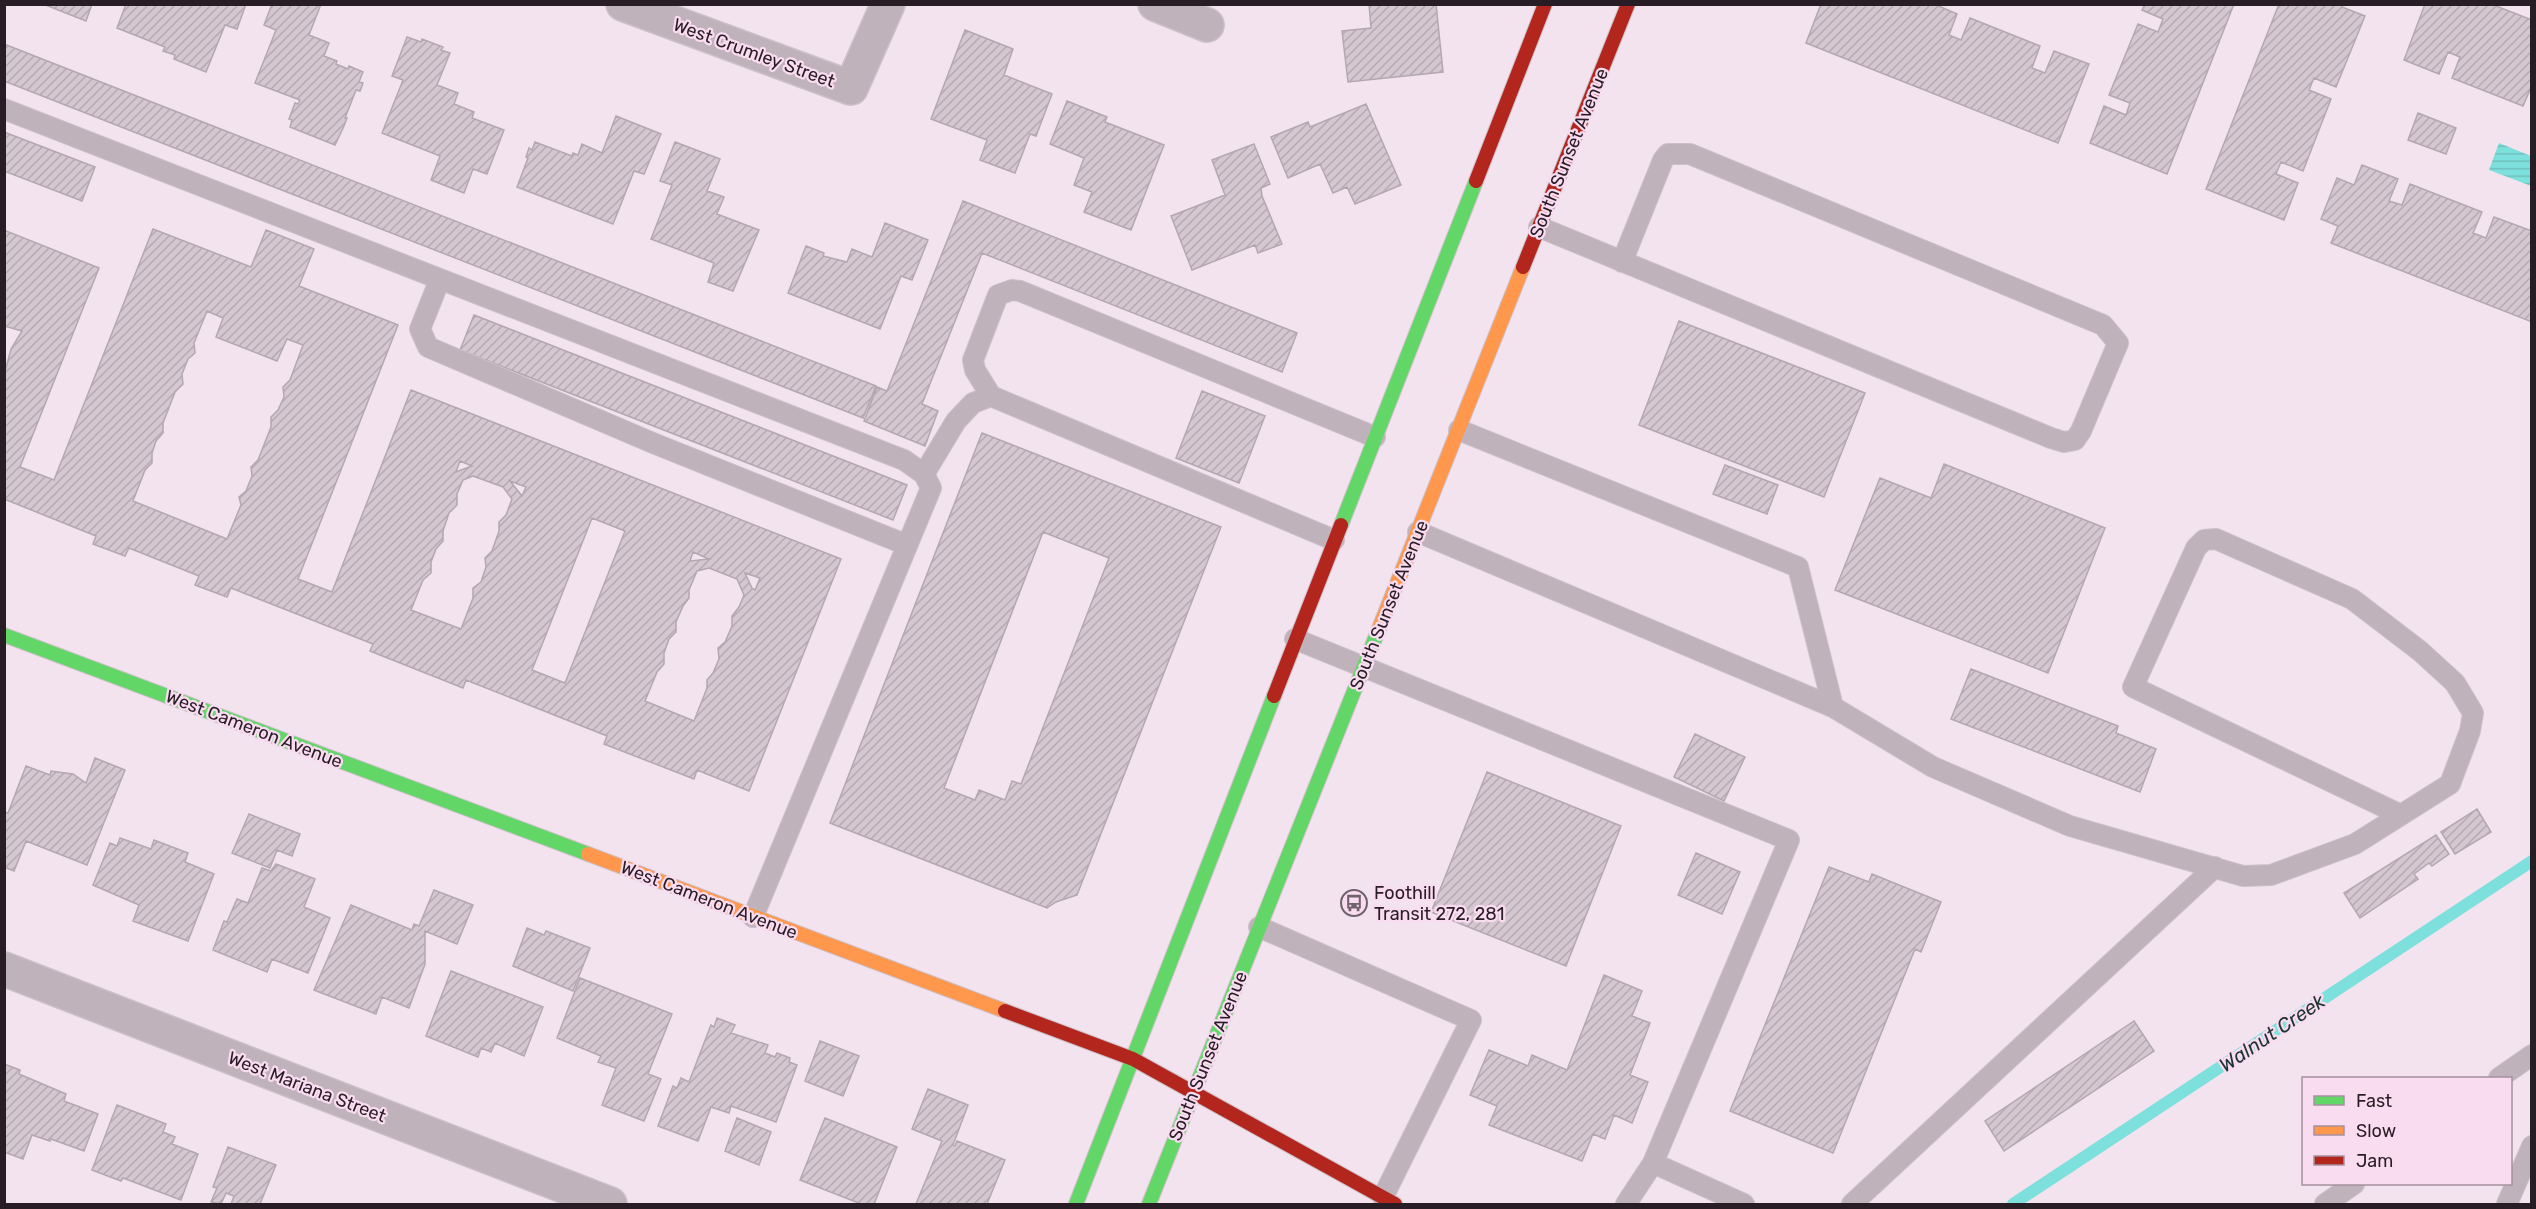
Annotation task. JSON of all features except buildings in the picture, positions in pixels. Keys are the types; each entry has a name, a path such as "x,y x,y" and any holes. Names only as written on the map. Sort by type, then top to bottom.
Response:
{"main road":[{"path":"1076,1204 1545,4"},
{"name":"South Sunset Avenue","path":"1149,1204 1628,4"},
{"name":"West Cameron Avenue","path":"4,635 1133,1059 1389,1201"}],"street":[{"name":"West Crumley Street","path":"623,4 851,88 888,4"},
{"path":"1155,4 1207,25"},
{"name":"West Mariana Street","path":"4,969 610,1204"}],"lane":[{"path":"4,110 904,460 924,474 931,488 753,916"},
{"path":"1539,227 1623,262 2064,442 2075,440 2081,431 2118,343 2103,325 1690,154 1668,154 1663,160 1623,262"},
{"path":"440,279 420,329 428,347 653,443 907,545"},
{"path":"1334,540 991,396 975,370 973,360 998,295 1012,290 1020,291 1375,437"},
{"path":"924,474 956,420 973,403 991,396"},
{"path":"1459,430 1798,567 1833,707"},
{"path":"1418,532 1833,707 1933,767 2070,826 2243,876 2271,875 2355,844 2401,815 2450,784 2474,713 2456,683 2420,651 2352,599 2216,539 2204,540 2196,548 2133,687 2401,815"},
{"path":"1295,639 1790,840 1653,1163 1626,1204"},
{"path":"1852,1204 2215,867"},
{"path":"1259,927 1471,1020 1389,1201"},
{"path":"2500,1077 2532,1055"},
{"path":"2507,1204 2532,1146"},
{"path":"1653,1163 1744,1204"},
{"path":"2325,1204 2353,1185"}],"water":[{"path":"2499,143 2531,156 2531,186 2489,170"}],"waterway":[{"name":"Walnut Creek","path":"2013,1204 2532,861"}],"traffic: fast":[{"path":"1341,525 1476,181"},
{"path":"1149,1204 1378,631"},
{"path":"4,635 588,854"},
{"path":"1076,1204 1274,696"}],"traffic: slow":[{"path":"1378,631 1523,267"},
{"path":"588,854 1005,1011"}],"traffic: jam":[{"path":"1476,181 1545,4"},
{"path":"1523,267 1628,4"},
{"path":"1274,696 1341,525"},
{"path":"1005,1011 1133,1059 1395,1204"}],"place":[{"name":"Foothill Transit 272, 281","path":"1354,903"}]}
